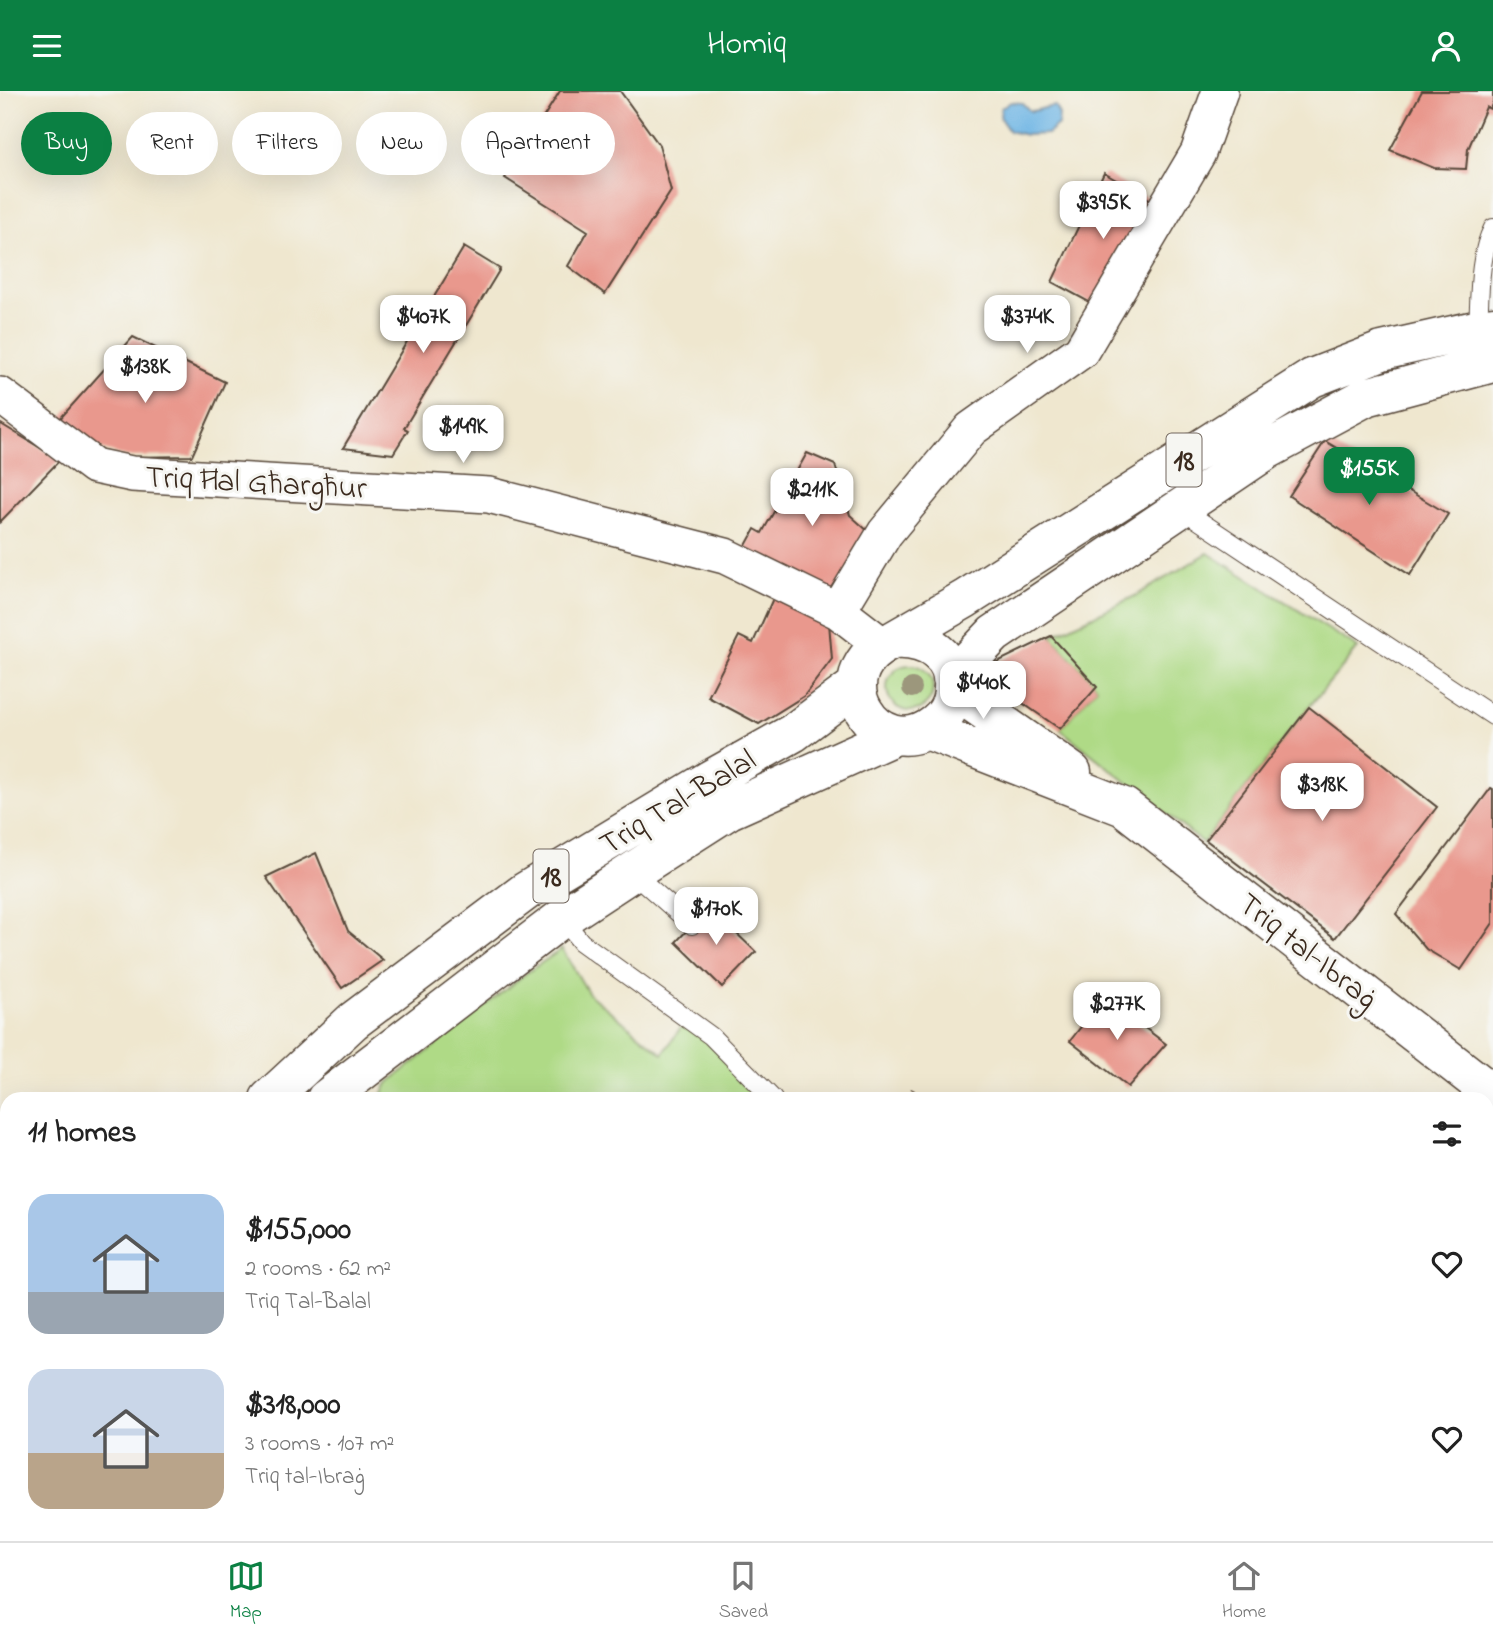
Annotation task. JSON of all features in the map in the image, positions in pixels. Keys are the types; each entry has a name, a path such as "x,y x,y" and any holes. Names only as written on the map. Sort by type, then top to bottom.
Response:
{"main road":[{"name":"Triq Tal-Balal","path":"277,1092 353,1021 526,891 711,779 793,733 857,685 866,658 888,643 976,591 1312,378 1382,351 1486,327"},
{"name":"Triq Tal-Balal","path":"335,1092 562,918 729,810 943,718 951,700 953,683 994,634 1266,450 1366,397 1493,363"},
{"path":"888,643 907,639 932,647 948,666 953,683"},
{"name":"Triq tal-Ibraġ","path":"953,683 1124,807 1490,1092"},
{"path":"857,685 863,711 883,730 912,733"},
{"name":"Triq tal-Ibraġ","path":"912,733 1124,807"}],"street":[{"path":"838,611 885,533 971,429 1081,351 1198,153 1220,91"},
{"name":"Triq Ħal Għargħur","path":"0,395 94,467 132,474 489,495 725,556 838,611 888,643"}],"lane":[{"path":"1486,327 1482,266 1486,241 1493,229"},
{"path":"1180,507 1493,716"},
{"path":"632,872 692,925"},
{"path":"562,918 581,942 711,1036 766,1092"}],"green space":[{"path":"1208,553 1358,648 1203,843 1060,729 1097,687 1051,636 1135,596"},
{"path":"910,665 926,672 933,688 926,704 910,711 894,704 887,688 894,672"},
{"path":"562,949 589,994 663,1054 683,1024 708,1038 760,1092 384,1092 388,1083 525,974"}],"water":[{"path":"1011,102 1022,103 1030,111 1055,106 1059,115 1058,125 1047,134 1026,135 1009,131 1000,118 1001,108"}],"building":[{"path":"560,91 620,91 659,145 671,191 605,294 568,266 588,231 505,178 507,175 615,175 615,112 547,112"},
{"path":"1422,91 1493,91 1490,109 1486,107 1468,149 1466,169 1434,168 1390,150"},
{"path":"1104,173 1156,203 1100,308 1052,282"},
{"path":"464,247 500,269 404,428 408,430 393,454 343,448"},
{"path":"133,337 225,382 192,456 129,457 103,450 57,422"},
{"path":"0,425 60,460 0,522"},
{"path":"1325,441 1448,514 1410,575 1289,496"},
{"path":"807,453 835,465 850,515 870,533 834,594 744,549 755,529 762,533"},
{"path":"775,594 829,623 832,659 804,696 759,724 708,697 739,636 753,643"},
{"path":"1051,636 1097,687 1060,729 998,686 989,666"},
{"path":"1309,707 1437,807 1335,938 1206,840"},
{"path":"1491,788 1493,923 1461,970 1426,949 1396,914"},
{"path":"316,853 348,931 383,960 342,988 266,877"},
{"path":"709,907 756,952 722,987 676,942"},
{"path":"1104,997 1166,1044 1128,1087 1070,1041"}]}
